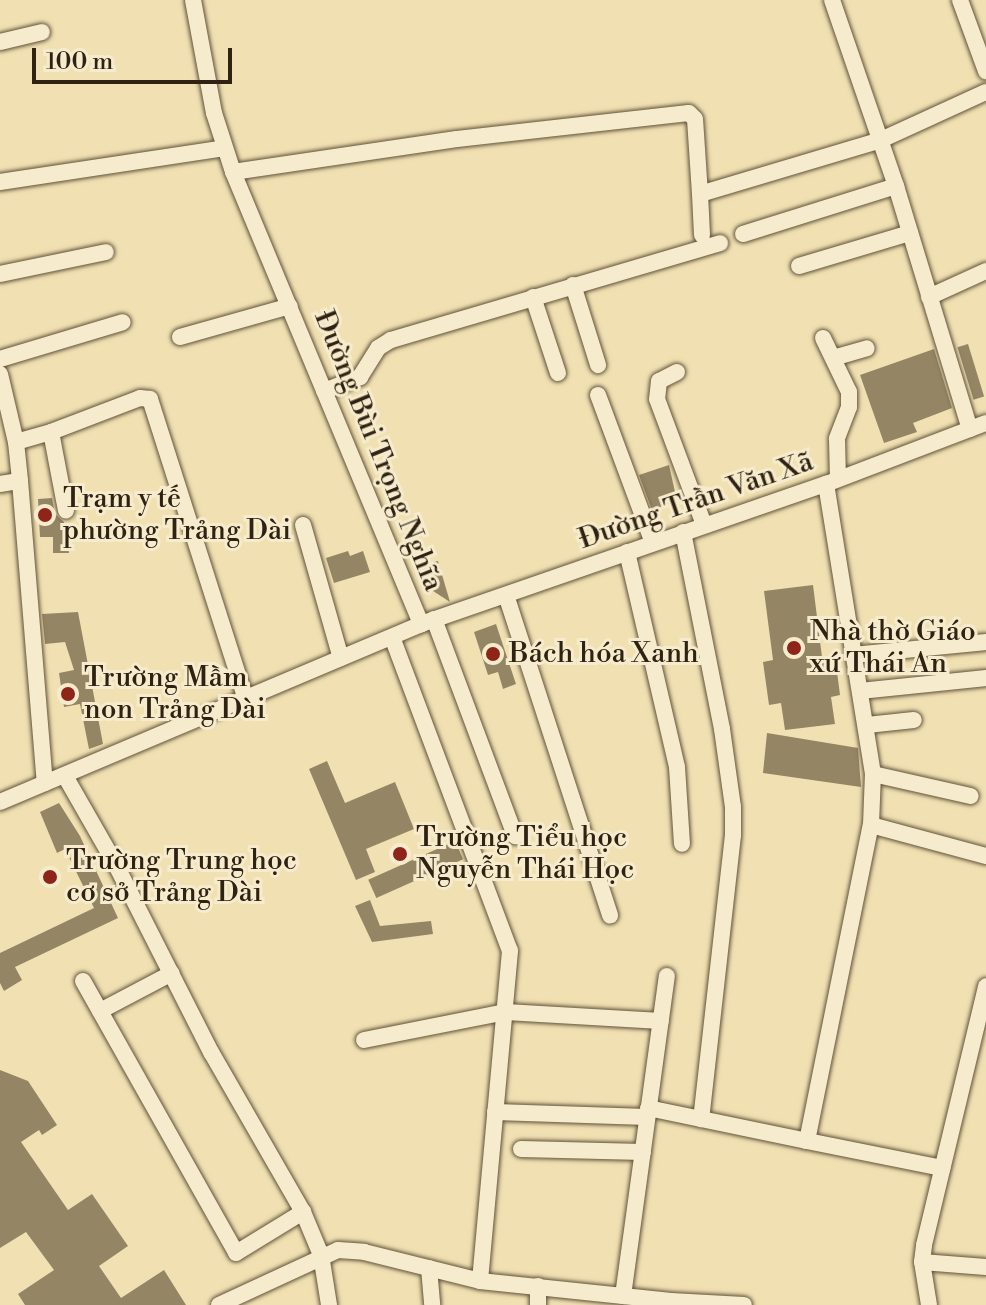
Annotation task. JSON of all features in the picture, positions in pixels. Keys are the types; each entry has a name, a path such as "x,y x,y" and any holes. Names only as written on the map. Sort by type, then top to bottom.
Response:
{"street":[{"name":"Đường Bùi Trọng Nghĩa","path":"0,802 428,622 324,391 233,172 211,100 193,0"},
{"path":"832,0 881,140 929,297 978,426"},
{"path":"960,0 986,71"},
{"path":"0,42 42,32"},
{"path":"700,194 881,140 986,92"},
{"path":"233,172 457,139 689,113 695,119 702,235"},
{"path":"0,182 224,148"},
{"path":"743,234 896,186"},
{"path":"799,266 910,233"},
{"path":"324,391 360,377 378,348 391,340 720,243"},
{"path":"0,274 106,252"},
{"path":"929,297 986,271"},
{"path":"573,285 598,365"},
{"path":"533,297 558,373"},
{"path":"180,337 290,306"},
{"path":"0,359 123,322"},
{"path":"807,1141 871,825 873,774 853,655 832,482 837,439 849,407 849,392 823,338"},
{"path":"833,358 867,348"},
{"path":"677,372 659,381 657,399 704,525"},
{"path":"0,374 16,442 45,783"},
{"path":"598,395 653,543"},
{"path":"16,442 140,398 150,399 246,700"},
{"name":"Đường Trần Văn Xã","path":"428,622 832,482 978,426"},
{"path":"51,432 66,511"},
{"path":"0,484 20,481"},
{"path":"303,525 341,658"},
{"path":"683,532 722,729 733,807 733,835 701,1119"},
{"path":"627,552 675,758 682,844"},
{"path":"506,595 610,916"},
{"path":"428,622 515,836"},
{"path":"392,637 510,951 480,1281"},
{"path":"853,655 986,642"},
{"path":"860,691 986,678"},
{"path":"867,725 914,720"},
{"path":"873,774 971,796"},
{"path":"65,776 116,865 211,1052 303,1212 321,1255 329,1305"},
{"path":"871,825 986,856"},
{"path":"100,1011 172,973"},
{"path":"623,1296 667,976"},
{"path":"83,981 236,1253 303,1212"},
{"path":"924,1304 922,1262 986,986"},
{"path":"364,1040 506,1012 661,1021"},
{"path":"495,1112 647,1113 701,1119 942,1168"},
{"path":"521,1149 643,1152"},
{"path":"219,1305 321,1255 338,1250 364,1252 480,1281 744,1305"},
{"path":"922,1262 986,1267"},
{"path":"429,1268 432,1305"},
{"path":"538,1286 538,1305"}],"building":[{"path":"968,344 984,397 974,400 957,347"},
{"path":"934,349 952,408 913,423 917,432 884,443 860,375"},
{"path":"669,465 677,501 652,510 639,475"},
{"path":"52,498 55,514 64,522 69,553 53,553 53,537 40,537 38,499"},
{"path":"348,551 350,556 363,551 370,572 334,583 326,558"},
{"path":"438,561 450,602 430,589 422,565"},
{"path":"813,585 822,657 835,656 840,695 831,697 835,724 785,730 781,703 769,705 763,662 773,660 764,591"},
{"path":"78,612 103,744 89,749 80,704 64,707 59,673 74,670 65,642 45,644 42,614"},
{"name":"Bách hóa Xanh","path":"496,624 516,684 503,689 498,672 488,675 474,632"},
{"path":"767,733 858,748 861,787 763,773"},
{"path":"327,761 345,803 395,782 414,829 366,849 375,872 356,880 309,769"},
{"path":"59,803 80,836 118,918 15,967 22,980 4,991 0,983 0,953 94,908 65,849 57,853 40,812"},
{"path":"455,841 463,859 376,898 368,880"},
{"path":"370,900 380,926 431,921 433,934 372,942 355,906"},
{"path":"0,1070 28,1081 57,1125 42,1135 39,1130 21,1142 68,1210 92,1194 128,1246 99,1266 121,1298 164,1270 186,1305 25,1305 18,1294 54,1270 26,1232 0,1248"}],"place":[{"name":"Trạm y tế phường Trảng Dài","path":"45,515"},
{"name":"Nhà thờ Giáo xứ Thái An","path":"794,648"},
{"name":"Bách hóa Xanh","path":"493,654"},
{"name":"Trường Mầm non Trảng Dài","path":"68,694"},
{"name":"Trường Tiểu học Nguyễn Thái Học","path":"400,854"},
{"name":"Trường Trung học cơ sở Trảng Dài","path":"50,877"}]}
